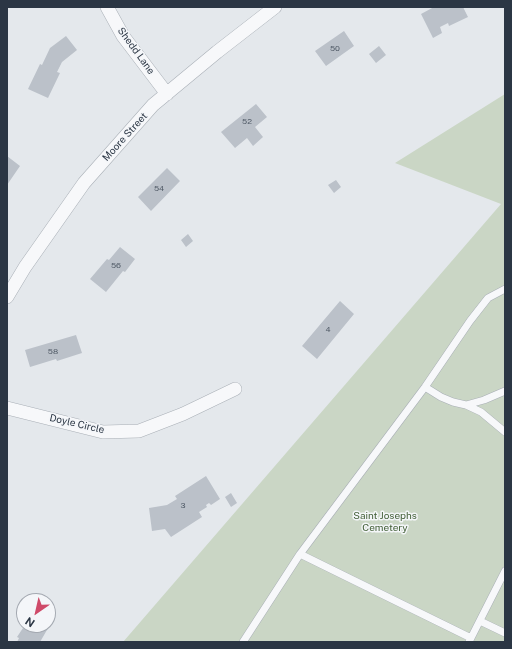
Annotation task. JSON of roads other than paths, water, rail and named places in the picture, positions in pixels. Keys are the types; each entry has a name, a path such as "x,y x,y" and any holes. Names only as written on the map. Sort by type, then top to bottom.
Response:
{"street":[{"name":"Shedd Lane","path":"107,7 123,36 167,94"},
{"name":"Moore Street","path":"7,297 25,268 84,183 153,106 217,52 275,7"},
{"name":"Doyle Circle","path":"7,408 104,432 139,431 183,414 235,389"}],"lane":[{"path":"243,642 300,554 425,387 470,321 488,298 505,289"},
{"path":"425,387 441,397 454,402 466,404 481,412 505,432"},
{"path":"466,404 484,400 505,391"},
{"path":"300,554 470,640 505,571"},
{"path":"480,621 505,633"}],"park label":[{"name":"Saint Josephs Cemetery","path":"385,522"}]}
